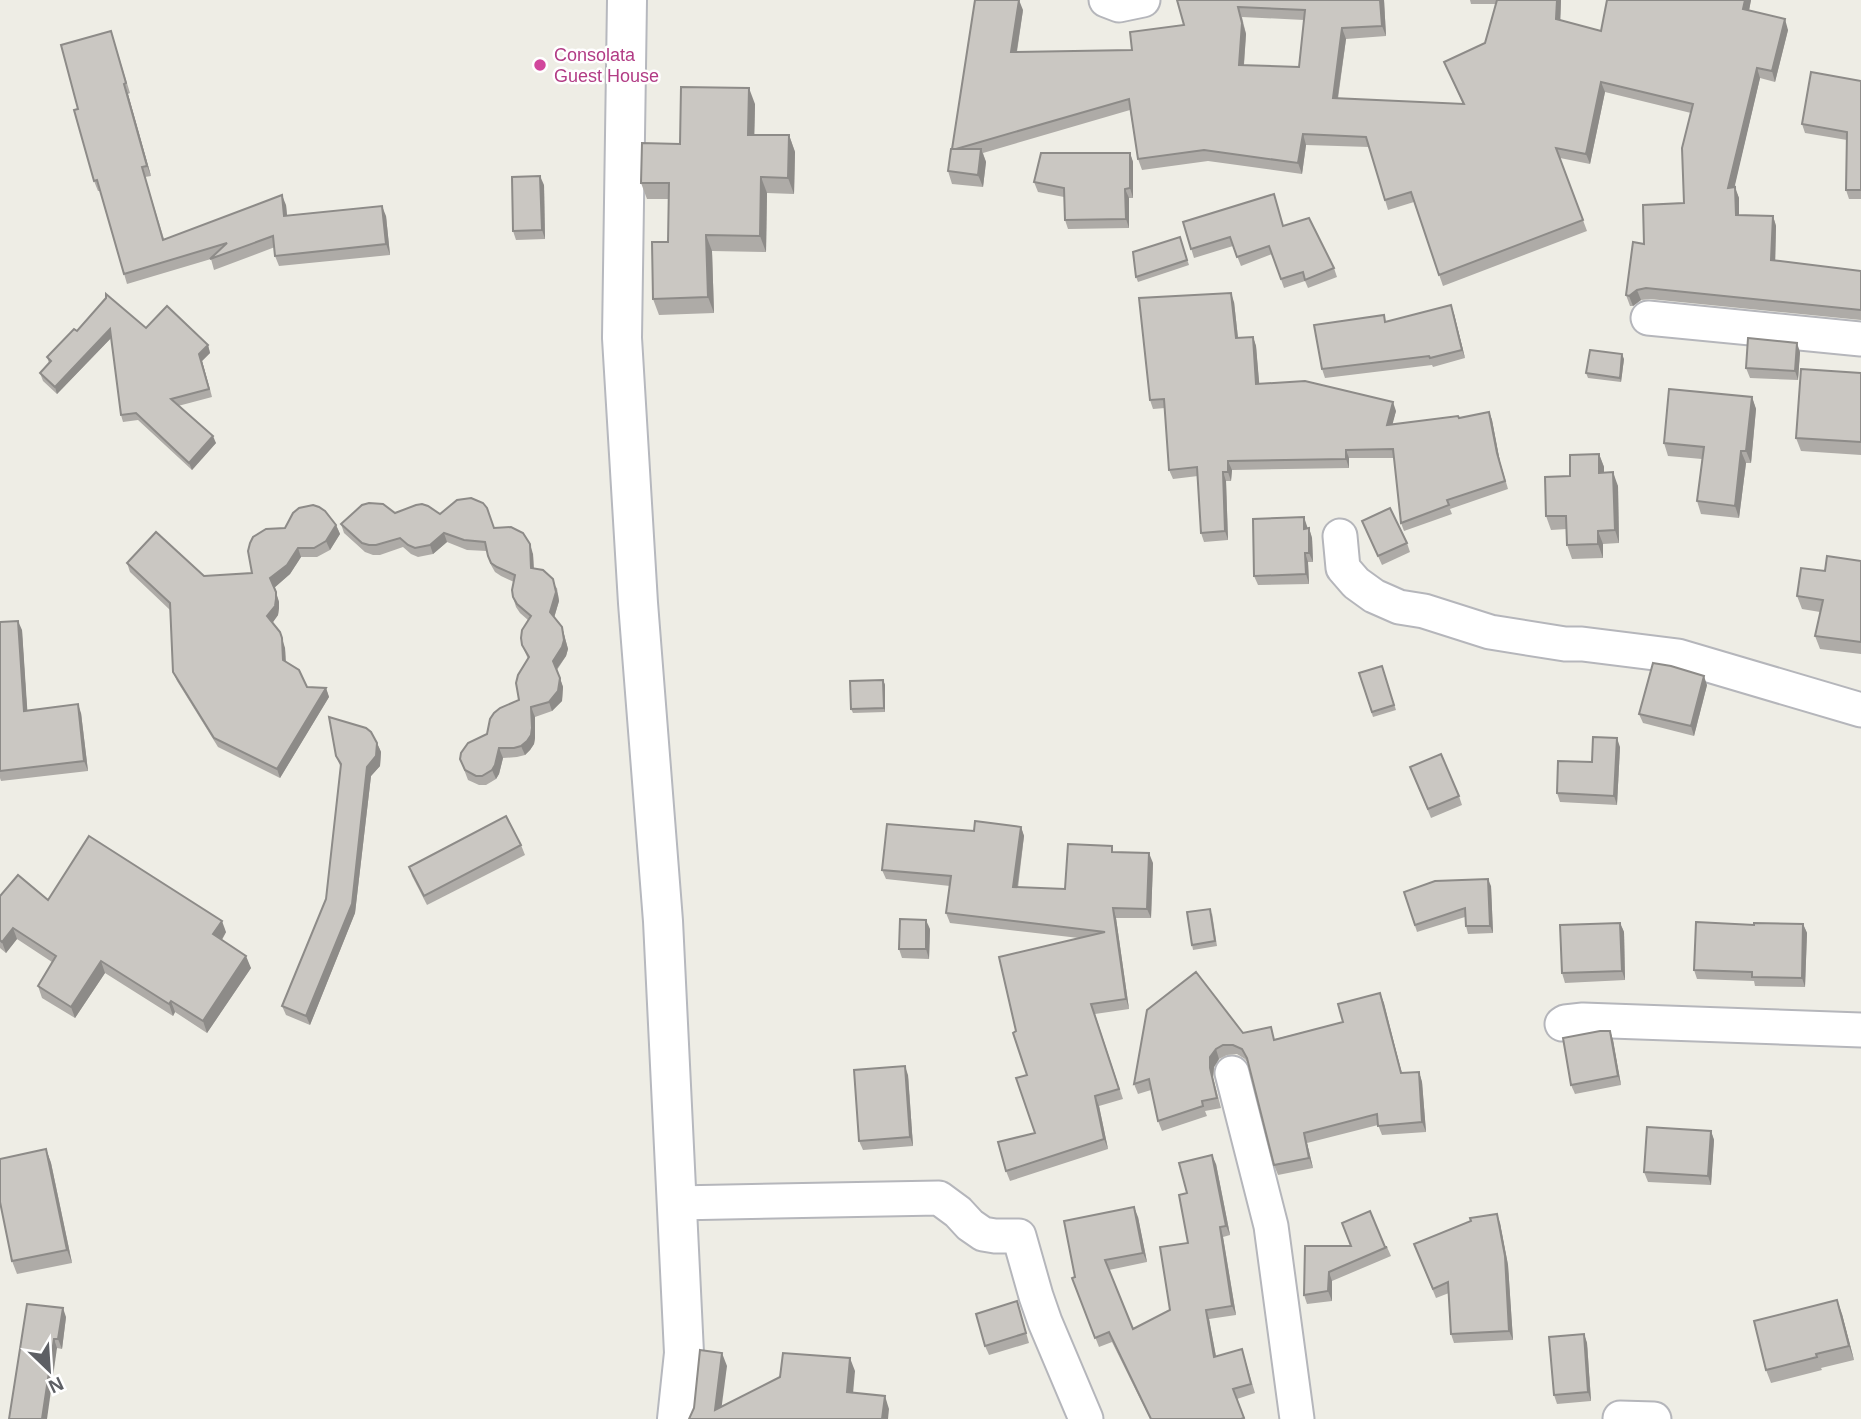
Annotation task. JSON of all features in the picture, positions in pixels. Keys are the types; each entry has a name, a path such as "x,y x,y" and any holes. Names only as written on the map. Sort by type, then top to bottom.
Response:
{"street":[{"path":"627,0 622,338 638,603 663,921 684,1353 677,1419"},
{"path":"1106,0 1119,5 1143,0"},
{"path":"1648,318 1861,339"},
{"path":"1340,536 1343,568 1356,583 1374,596 1399,607 1424,611 1490,632 1565,644 1678,656 1861,710"},
{"path":"1562,1024 1583,1020 1861,1030"},
{"path":"1232,1073 1271,1226 1297,1419"},
{"path":"676,1203 939,1198 983,1234 1019,1236 1045,1322 1086,1419"},
{"path":"1620,1418 1654,1419"}],"building":[{"path":"975,0 1019,0 1011,52 1132,50 1130,32 1184,25 1177,0 1380,0 1382,26 1342,28 1333,98 1464,104 1444,62 1485,43 1497,0 1557,0 1556,19 1601,31 1607,0 1745,0 1743,9 1785,19 1772,71 1757,68 1728,188 1735,187 1736,215 1773,216 1771,260 1861,271 1861,310 1646,288 1626,295 1633,242 1644,244 1643,205 1684,203 1682,148 1693,104 1601,82 1586,154 1556,148 1583,220 1439,275 1411,192 1385,200 1366,137 1303,134 1298,163 1204,150 1138,159 1129,99 952,149","holes":["1238,7 1305,10 1299,67 1239,65 1242,23"]},
{"path":"111,31 147,166 142,167 163,240 282,195 284,216 382,206 386,244 275,256 273,236 210,259 227,243 124,274 74,110 78,109 61,45"},
{"path":"1811,72 1861,81 1861,190 1846,190 1847,132 1802,124"},
{"path":"681,87 749,88 748,135 789,135 788,178 761,177 760,236 706,235 708,297 653,299 652,242 668,242 669,183 641,183 642,143 680,144"},
{"path":"951,149 981,149 978,175 948,171"},
{"path":"1041,153 1130,153 1130,188 1125,189 1126,219 1065,220 1064,188 1034,182"},
{"path":"540,176 542,230 513,231 512,177"},
{"path":"1274,194 1283,226 1309,218 1334,268 1305,280 1303,272 1281,279 1269,246 1237,257 1230,237 1191,249 1183,222"},
{"path":"1180,237 1187,260 1136,277 1133,252"},
{"path":"1231,293 1236,338 1253,337 1256,384 1305,381 1393,402 1387,425 1459,418 1489,412 1505,481 1447,500 1449,505 1401,523 1393,449 1346,450 1346,459 1228,461 1228,472 1223,472 1225,531 1201,533 1197,467 1169,470 1164,399 1150,400 1139,298"},
{"path":"106,294 146,328 167,306 208,345 199,354 209,389 171,399 213,436 189,463 136,413 121,415 110,329 55,387 40,373 51,361 47,357 74,329 77,331 106,298"},
{"path":"1451,305 1462,350 1430,358 1322,369 1314,325 1384,315 1385,322"},
{"path":"1748,338 1797,343 1795,371 1746,368"},
{"path":"1590,350 1622,354 1620,378 1586,373"},
{"path":"1801,369 1861,373 1861,442 1796,438"},
{"path":"1669,389 1752,397 1746,451 1741,451 1735,506 1697,501 1704,447 1664,443"},
{"path":"1599,454 1599,473 1613,472 1615,530 1598,531 1598,544 1567,545 1566,516 1546,516 1545,477 1570,476 1570,455"},
{"path":"471,498 483,503 487,508 494,528 511,527 523,533 530,544 531,568 543,570 553,579 556,592 550,612 562,627 564,640 553,661 560,678 558,691 549,702 531,707 532,728 527,741 514,748 499,748 492,770 482,776 465,770 460,759 461,753 468,743 487,734 494,713 519,700 516,683 529,657 521,638 522,630 531,616 513,597 515,575 491,563 485,542 464,540 444,533 430,545 415,548 400,538 369,545 362,543 341,524 362,505 369,503 383,504 395,513 422,504 440,514 457,500"},
{"path":"313,505 325,511 336,525 326,541 314,548 298,548 287,565 270,578 276,599 275,606 267,616 280,632 283,660 299,670 307,687 326,688 277,769 214,738 173,672 170,603 127,563 156,532 204,576 252,573 248,551 253,537 266,529 285,528 299,508"},
{"path":"1390,508 1407,543 1378,556 1362,521"},
{"path":"1304,517 1304,529 1309,528 1309,553 1305,553 1306,574 1254,576 1253,519"},
{"path":"1827,556 1861,561 1861,642 1815,636 1823,600 1797,596 1801,568 1825,571"},
{"path":"18,621 24,711 78,704 84,761 0,771 0,622"},
{"path":"1653,663 1704,676 1691,726 1639,714"},
{"path":"1382,666 1394,705 1372,712 1359,673"},
{"path":"883,680 884,708 851,709 850,681"},
{"path":"329,717 371,732 377,743 376,756 367,767 352,904 306,1016 282,1006 326,899 341,764 336,756"},
{"path":"1593,737 1617,738 1614,796 1557,793 1558,761 1592,762"},
{"path":"1441,754 1459,796 1428,809 1410,767"},
{"path":"506,816 521,845 424,896 409,867"},
{"path":"975,821 1021,827 1013,887 1065,889 1068,844 1112,846 1112,852 1149,853 1147,909 1113,908 1126,999 1091,1004 1119,1089 1095,1096 1104,1139 1006,1171 998,1142 1035,1133 1016,1078 1027,1075 1013,1033 1016,1031 999,957 1105,932 946,913 951,876 882,870 887,824 974,831"},
{"path":"89,836 222,921 213,934 246,956 203,1021 171,1001 169,1004 101,961 71,1007 38,986 56,956 13,928 2,942 0,940 0,896 18,875 48,900"},
{"path":"1488,879 1490,926 1466,926 1465,908 1415,925 1404,892 1435,881"},
{"path":"1210,909 1215,941 1192,945 1187,912"},
{"path":"900,919 926,920 926,949 899,949"},
{"path":"1696,922 1803,924 1802,978 1752,977 1752,972 1694,970"},
{"path":"1620,923 1622,971 1562,973 1560,925"},
{"path":"1196,972 1243,1033 1271,1027 1274,1040 1343,1022 1338,1004 1380,993 1401,1073 1419,1072 1422,1122 1378,1126 1377,1114 1304,1133 1309,1158 1274,1165 1247,1058 1242,1049 1233,1045 1223,1045 1210,1057 1217,1098 1202,1101 1203,1106 1158,1121 1149,1079 1134,1084 1147,1010"},
{"path":"1610,1031 1618,1076 1571,1085 1563,1038"},
{"path":"905,1066 910,1137 859,1141 854,1070"},
{"path":"1647,1127 1711,1131 1708,1176 1644,1172"},
{"path":"46,1149 67,1250 12,1261 0,1202 0,1159"},
{"path":"1212,1155 1226,1226 1220,1227 1232,1306 1206,1310 1214,1357 1242,1349 1251,1384 1233,1389 1244,1418 1151,1419 1109,1332 1095,1338 1072,1278 1075,1277 1064,1221 1134,1207 1143,1253 1105,1260 1133,1329 1170,1310 1160,1247 1188,1243 1179,1195 1187,1193 1179,1163"},
{"path":"1370,1211 1387,1247 1329,1272 1328,1291 1304,1295 1305,1246 1351,1246 1342,1223"},
{"path":"1497,1214 1505,1256 1509,1331 1451,1334 1448,1282 1433,1289 1414,1244 1471,1221 1470,1218"},
{"path":"1837,1300 1849,1346 1766,1370 1754,1321"},
{"path":"1017,1301 1026,1333 985,1346 976,1314"},
{"path":"27,1304 63,1308 58,1339 54,1339 42,1419 9,1419"},
{"path":"1584,1334 1588,1392 1554,1395 1549,1337"},
{"path":"700,1350 722,1353 715,1410 780,1377 783,1353 850,1358 847,1392 885,1396 882,1419 689,1419 694,1408"}],"place":[{"name":"Consolata Guest House","path":"540,65"}]}
